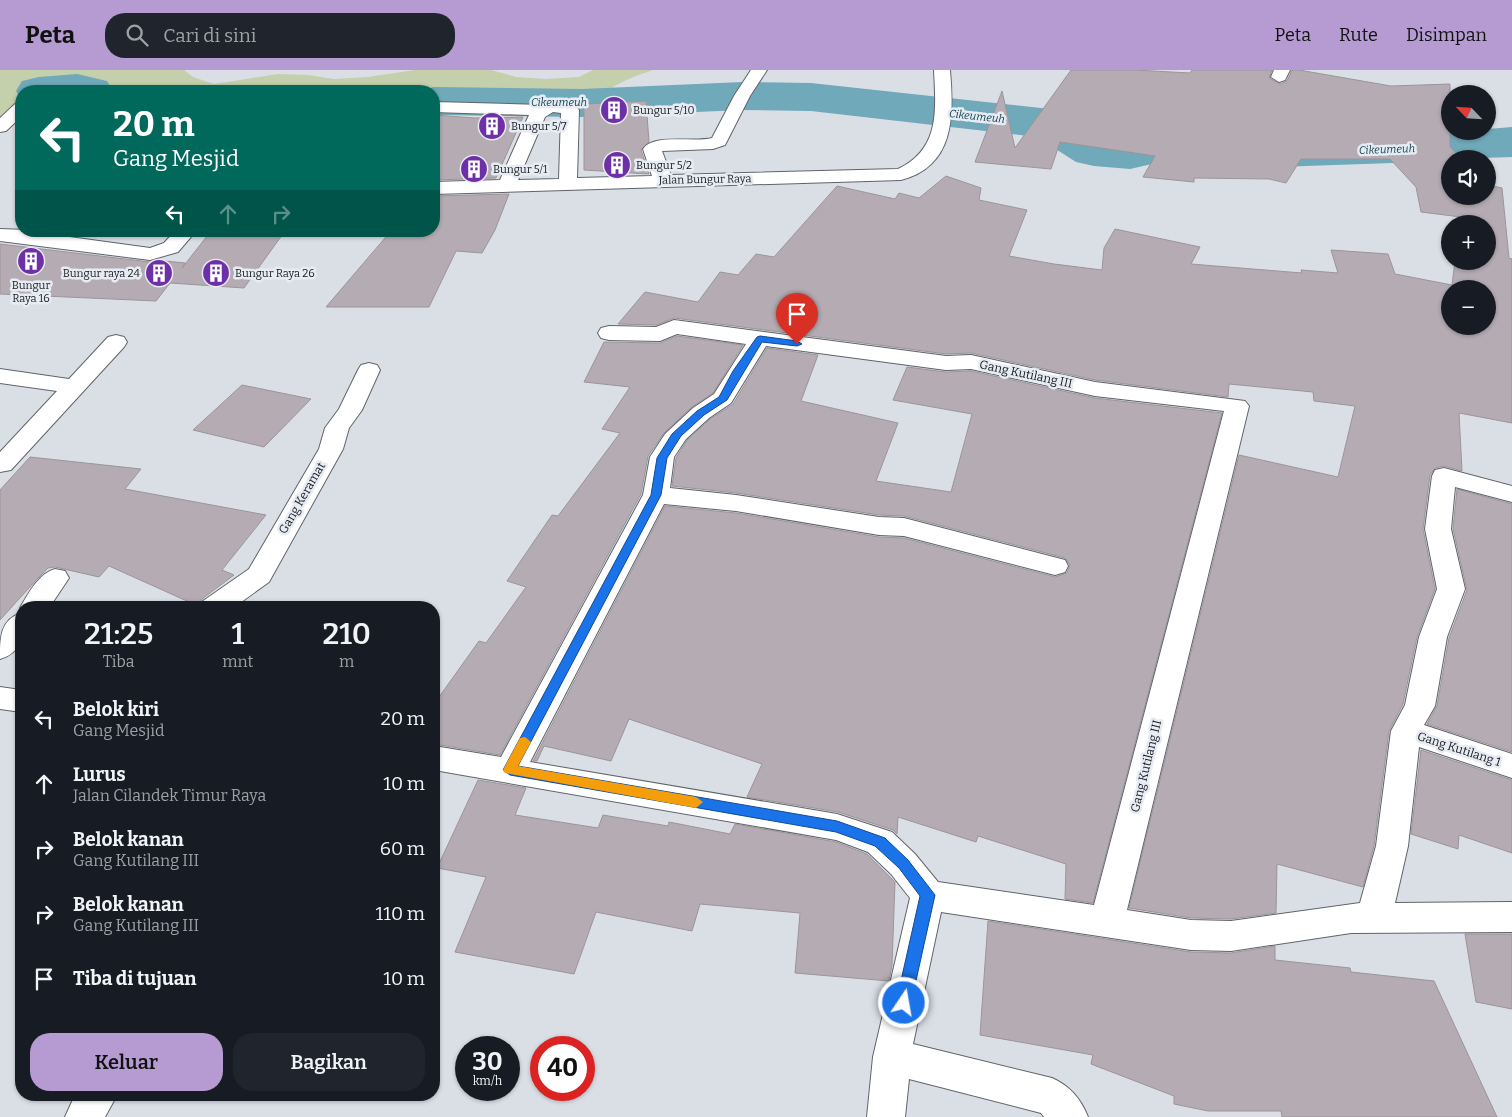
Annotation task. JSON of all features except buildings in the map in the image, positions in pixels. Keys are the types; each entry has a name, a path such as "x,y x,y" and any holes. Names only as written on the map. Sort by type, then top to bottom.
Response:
{"street":[{"path":"663,180 652,149 658,146 717,142 742,96 759,70"},
{"name":"Jalan Bungur Raya","path":"440,188 901,174 923,164 931,155 939,136 943,118 942,70"},
{"path":"440,107 543,110 562,106 570,110 568,185"},
{"path":"506,187 537,115 543,110"},
{"path":"0,127 15,113"},
{"path":"0,235 15,234"},
{"path":"48,237 150,254 167,252 173,248 181,237"},
{"path":"510,770 656,495 662,458 677,434 701,413 723,398 738,371 760,339 674,327 660,334 609,333"},
{"name":"Gang Kutilang III","path":"760,339 946,362 971,362 1095,389 1237,406 1107,921"},
{"path":"2,464 116,342"},
{"name":"Gang Keramat","path":"223,601 259,575 331,449 337,428 350,410 369,370"},
{"path":"0,376 74,387"},
{"path":"1374,917 1392,846 1406,731 1420,706 1433,636 1451,589 1438,529 1444,476 1512,494"},
{"path":"656,495 736,503 879,526 904,527 1055,566"},
{"path":"39,601 55,578"},
{"path":"0,649 15,630"},
{"path":"0,698 15,700"},
{"name":"Gang Kutilang 1","path":"1406,731 1512,766"},
{"path":"440,759 837,827 880,842 903,864 928,895 1191,935 1231,936 1351,918 1512,917"},
{"path":"886,1117 892,1057 928,895"},
{"path":"892,1057 1052,1096 1068,1117"}],"green space":[{"path":"0,70 184,70 193,77 214,84 278,74 308,75 334,79 368,77 415,70 491,70 516,77 546,79 579,77 593,70 653,70 620,83 586,105 562,114 440,114 440,85 15,85 15,106 0,117"}],"waterway":[{"name":"Cikeumeuh","path":"440,101 582,103 742,96 811,97 1050,124 1094,151 1130,154 1150,148 1188,155 1407,149 1512,142"}],"slow traffic":[{"path":"525,742 510,770 696,802"}],"place":[{"name":"Bungur 5/10","path":"614,110"},
{"name":"Bungur 5/7","path":"492,126"},
{"name":"Bungur 5/2","path":"617,165"},
{"name":"Bungur 5/1","path":"474,169"},
{"name":"Bungur Raya 16","path":"31,261"},
{"name":"Bungur raya 24","path":"159,273"},
{"name":"Bungur Raya 26","path":"216,273"}],"route":[{"path":"797,344 760,339 738,371 723,398 701,413 677,434 662,458 656,495 510,770 837,827 880,842 903,864 928,895 904,1003"}]}
